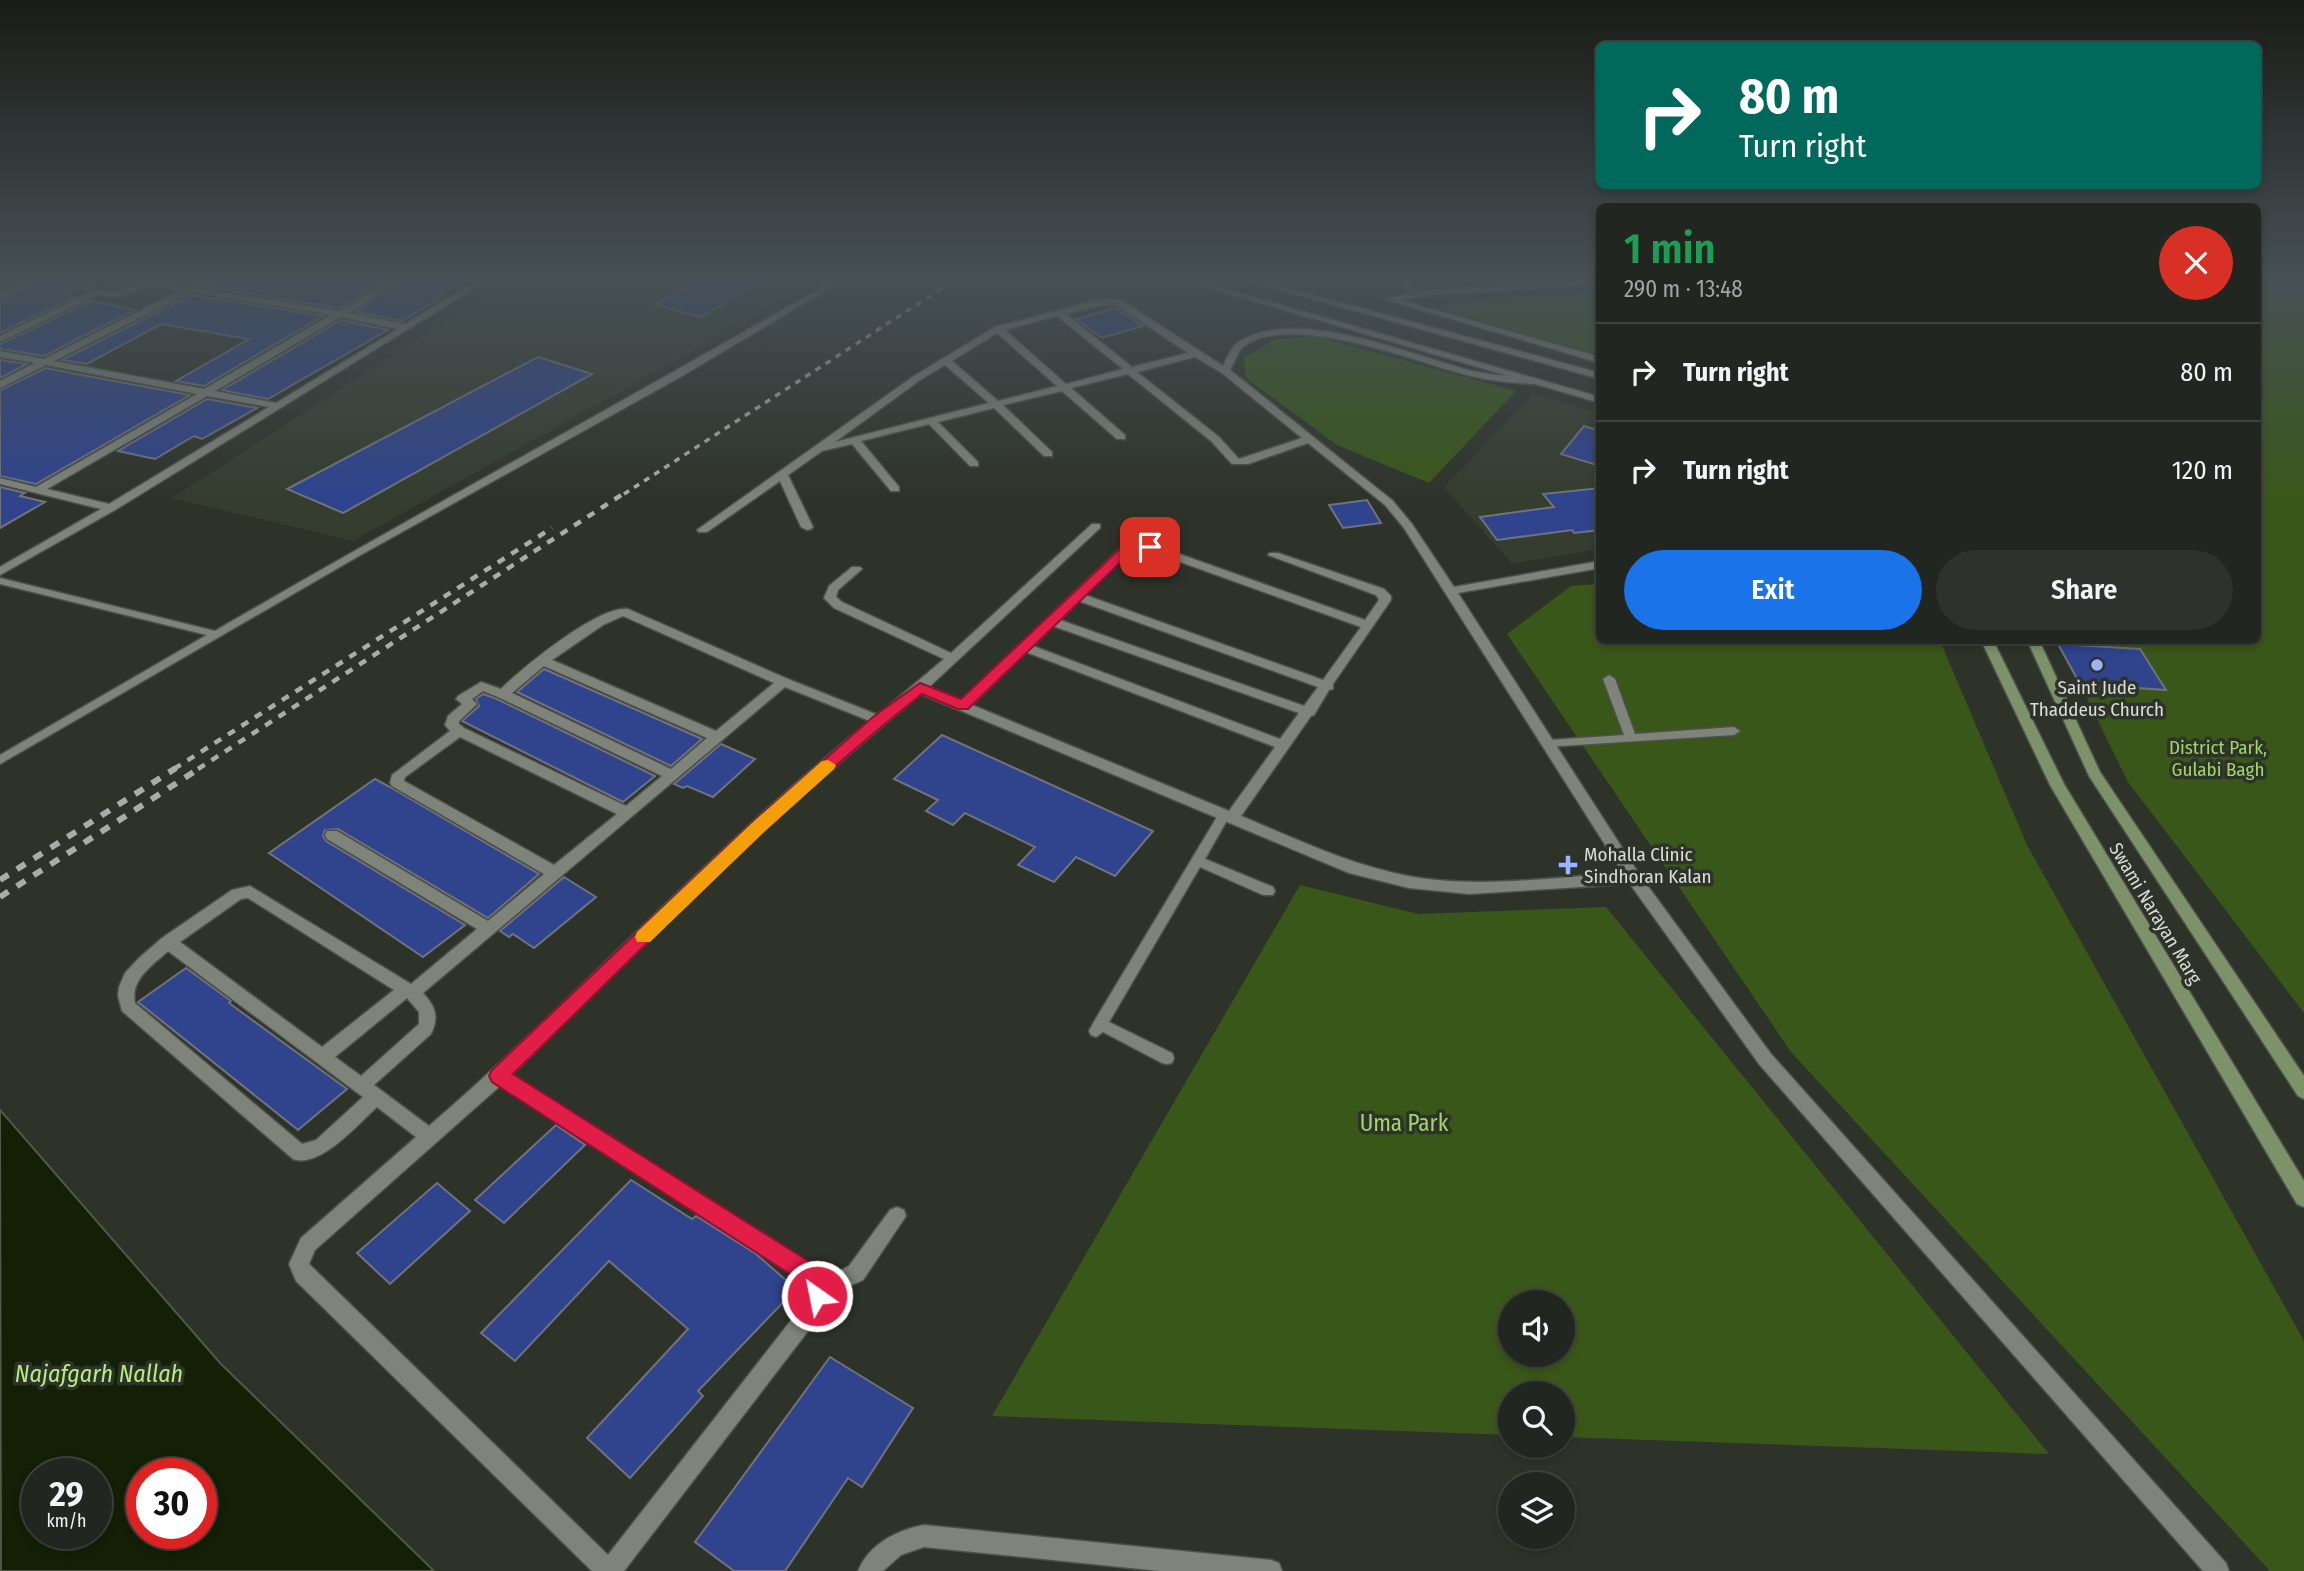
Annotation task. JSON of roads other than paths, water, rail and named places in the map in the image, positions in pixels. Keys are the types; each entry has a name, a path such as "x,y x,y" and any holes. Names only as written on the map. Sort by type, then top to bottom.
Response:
{"main road":[{"name":"Swami Narayan Marg","path":"1989,644 2057,785 2304,1198"},
{"name":"Swami Narayan Marg","path":"2035,644 2095,773 2304,1091"}],"street":[{"path":"0,385 66,351"},
{"path":"38,490 276,351"},
{"path":"0,572 111,508 366,351"},
{"path":"703,530 962,351"},
{"path":"1023,351 1121,437"},
{"path":"1107,351 1216,439 1236,462 1244,462 1310,439"},
{"path":"1192,351 1225,371 1390,503 1451,592 1634,878 1765,1059 2218,1571"},
{"path":"1225,371 1227,359 1233,351"},
{"path":"1393,351 1472,374 1534,381"},
{"path":"1432,351 1596,399"},
{"path":"1510,351 1596,375"},
{"path":"1570,351 1596,359"},
{"path":"0,354 279,406"},
{"path":"818,449 1196,354"},
{"path":"946,361 1048,454"},
{"path":"932,421 974,464"},
{"path":"854,440 895,489"},
{"path":"782,474 807,527"},
{"path":"0,481 111,508"},
{"path":"499,1076 804,1270 815,1284 817,1296 811,1311 609,1571 303,1274 299,1264 307,1244 499,1076 758,828 878,720 920,688 1096,526"},
{"path":"963,706 1127,548 1139,545 1368,625"},
{"path":"1228,817 1328,686 1385,600 1385,596 1380,592 1274,555"},
{"path":"1451,592 1596,565"},
{"path":"856,569 833,589 830,598 838,605 952,658"},
{"path":"1077,596 1328,686"},
{"path":"503,694 544,660 605,617 624,612 783,682 878,720"},
{"path":"1052,621 1309,712"},
{"path":"1024,647 1284,746"},
{"path":"544,660 718,737"},
{"path":"321,1058 489,929 783,682"},
{"path":"628,813 459,731 450,722 470,704 463,699 483,686 672,775"},
{"path":"920,688 1349,867 1409,882 1469,888 1634,878"},
{"path":"459,731 399,775 397,783 555,873"},
{"path":"332,835 489,929"},
{"path":"360,1087 425,1029 430,1020 429,1013 409,991 250,892 237,894 168,942 133,974 126,986 125,999 128,1006 299,1153 321,1146 375,1098"},
{"path":"168,942 430,1137"},
{"path":"815,1284 836,1282 856,1273 897,1216"},
{"path":"869,1571 880,1556 905,1539 923,1536 1271,1571"}],"lane":[{"path":"0,760 215,634 716,351"},
{"path":"0,581 215,634"},
{"path":"1609,679 1631,738"},
{"path":"1549,744 1734,731"},
{"path":"1167,1058 1098,1027 1197,861 1228,817"},
{"path":"1197,861 1268,891"}],"water":[{"name":"Najafgarh Nallah","path":"0,1110 220,1363 434,1571 1,1571"}],"railway":[{"path":"624,494 845,351"},
{"path":"198,769 626,492"},
{"path":"174,769 552,528"},
{"path":"0,880 176,768"},
{"path":"0,897 200,768"}],"place":[{"name":"Saint Jude Thaddeus Church","path":"2097,665"},
{"name":"Mohalla Clinic Sindhoran Kalan","path":"1568,865"}],"park label":[{"name":"District Park, Gulabi Bagh","path":"2218,758"},
{"name":"Uma Park","path":"1404,1123"}]}
